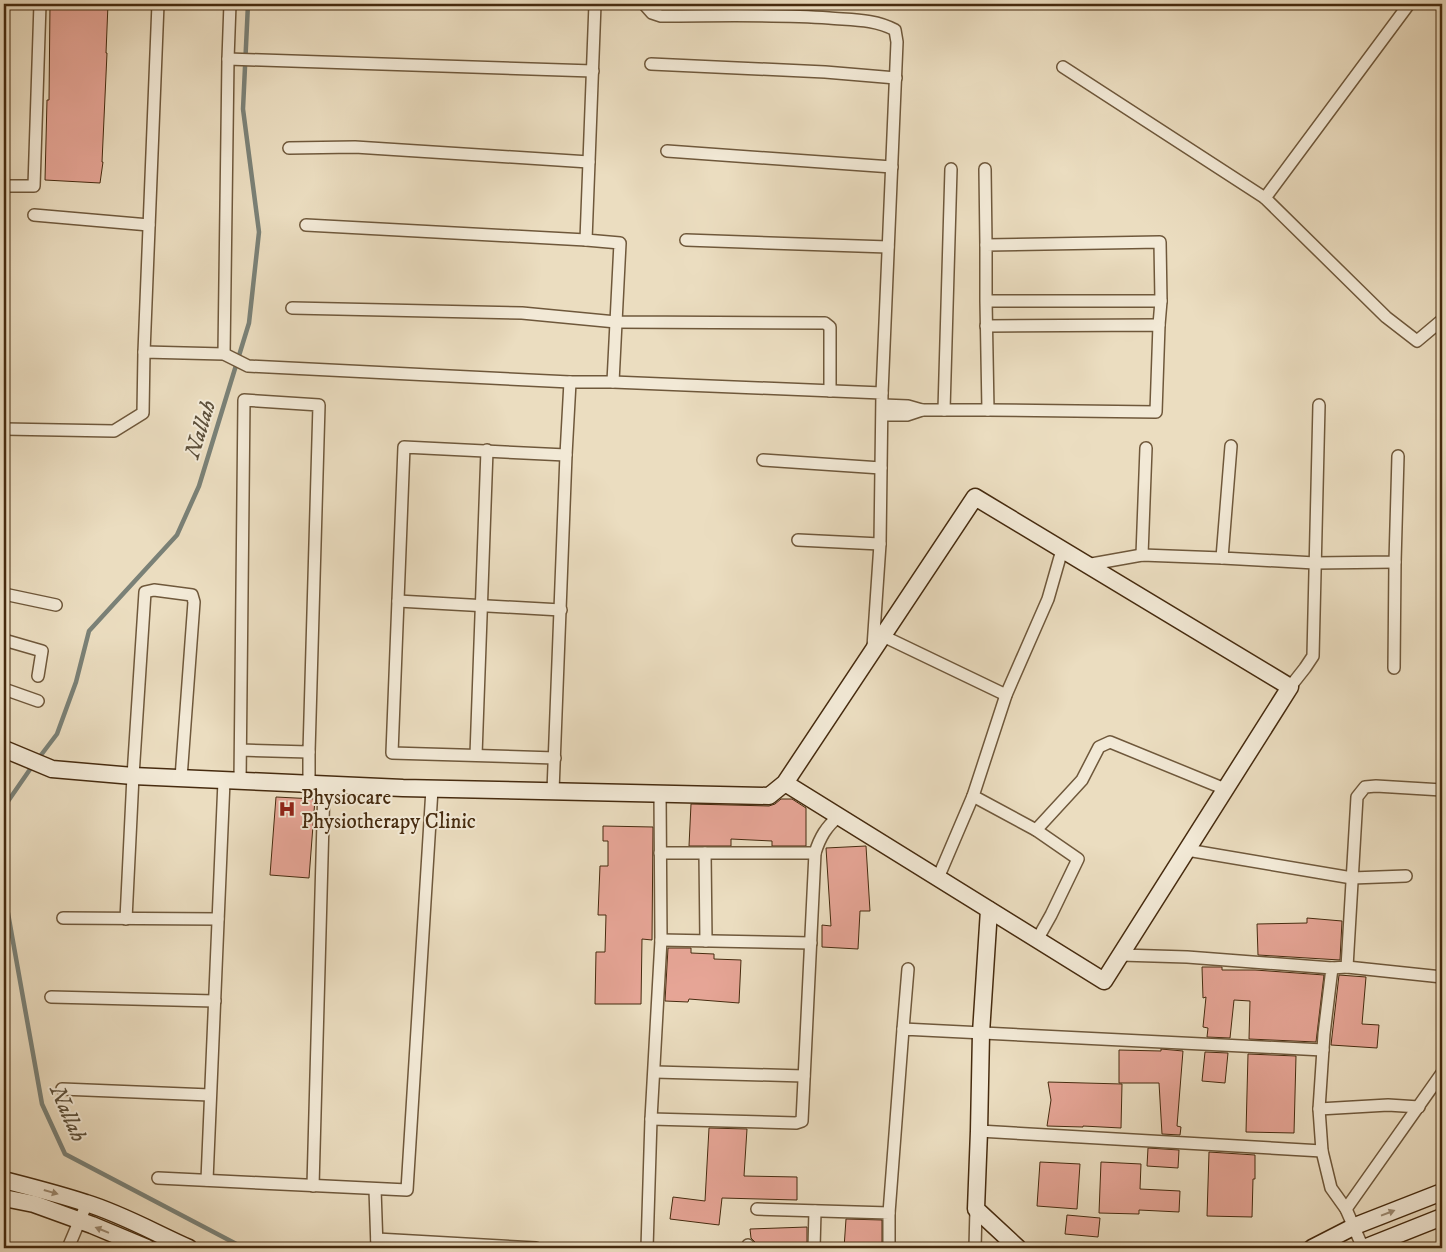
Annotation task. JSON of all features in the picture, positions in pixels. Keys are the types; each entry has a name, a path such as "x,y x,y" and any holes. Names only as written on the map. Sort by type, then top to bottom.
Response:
{"street":[{"path":"4,186 34,186 40,4"},
{"path":"4,429 114,431 143,413 158,4"},
{"path":"224,354 230,4"},
{"path":"586,240 595,4"},
{"path":"644,4 652,14 661,16 797,15 861,20 884,24 895,30 897,42 896,78 882,404 880,544 873,650"},
{"path":"1264,198 1409,4"},
{"path":"228,59 593,71"},
{"path":"651,64 825,72 896,78"},
{"path":"1063,67 1264,198 1386,317 1417,341 1442,320"},
{"path":"289,148 355,147 589,162"},
{"path":"667,151 892,167"},
{"path":"944,410 951,169"},
{"path":"986,170 988,410"},
{"path":"34,215 149,225"},
{"path":"306,225 620,243 613,382"},
{"path":"686,240 888,247"},
{"path":"144,352 224,354 248,366 570,382 830,391 882,404 908,406 922,410 1156,412 1161,301 1160,242 986,245"},
{"path":"986,300 1161,301"},
{"path":"292,308 522,313 616,322 825,322 830,327 830,391"},
{"path":"986,326 1159,325"},
{"path":"553,791 570,382"},
{"path":"207,1180 218,919 232,781 241,750 244,400 319,405 309,752 316,785 313,1186"},
{"path":"785,783 1104,982 1290,687 1313,656 1319,405"},
{"path":"1222,558 1231,446"},
{"path":"555,758 392,753 404,447 566,455"},
{"path":"1142,555 1146,448"},
{"path":"476,755 487,450"},
{"path":"1394,668 1398,456"},
{"path":"763,460 881,468"},
{"path":"4,749 52,769 133,776 432,789 769,796 785,783 975,497 1290,687"},
{"path":"798,540 880,544"},
{"path":"938,878 973,796 1006,695 1048,599 1062,550"},
{"path":"1086,565 1142,555 1315,562 1395,562"},
{"path":"126,919 145,592 154,590 192,595 194,602 181,778"},
{"path":"4,594 56,605"},
{"path":"398,601 561,610"},
{"path":"883,636 1006,695"},
{"path":"4,640 42,651 38,676"},
{"path":"4,689 38,701"},
{"path":"1036,830 1082,780 1099,747 1110,742 1225,789"},
{"path":"241,750 309,752"},
{"path":"1347,967 1357,797 1365,787 1376,786 1442,790"},
{"path":"158,1178 407,1190 432,789"},
{"path":"647,1248 651,1119 662,940 660,794"},
{"path":"973,796 1036,830 1078,859 1037,940"},
{"path":"651,1119 796,1123 802,1121 815,853 821,835 828,825 839,816"},
{"path":"1187,850 1352,878 1406,876"},
{"path":"660,853 815,853"},
{"path":"705,853 706,941"},
{"path":"975,1248 980,1131 981,1033 989,910"},
{"path":"63,918 218,919"},
{"path":"662,940 811,943"},
{"path":"1121,955 1187,957 1332,968 1347,967 1442,977"},
{"path":"1332,968 1319,1110 1322,1151 1331,1188 1346,1209 1363,1248 1442,1217"},
{"path":"889,1248 889,1213 908,969"},
{"path":"51,997 214,1001"},
{"path":"903,1029 1323,1050"},
{"path":"655,1072 804,1076"},
{"path":"1346,1209 1442,1074"},
{"path":"62,1089 210,1095"},
{"path":"1319,1110 1388,1105 1418,1107"},
{"path":"980,1131 1322,1151"},
{"path":"4,1180 87,1203 116,1214 189,1248"},
{"path":"375,1189 377,1244 536,1248"},
{"path":"1312,1248 1354,1226 1442,1192"},
{"path":"4,1198 34,1204 147,1248"},
{"path":"68,1248 87,1203"},
{"path":"757,1209 889,1213"},
{"path":"976,1209 1018,1248"},
{"path":"814,1248 815,1211"}],"building":[{"path":"50,4 108,4 103,162 100,183 45,180 47,100 49,100"},
{"path":"276,797 315,799 309,878 270,875"},
{"path":"781,799 792,799 806,808 806,846 772,846 772,841 731,839 731,846 689,846 691,804 769,806"},
{"path":"603,826 653,827 652,940 642,939 641,1004 595,1004 596,952 605,952 606,915 598,915 600,866 608,866 608,841 603,841"},
{"path":"866,846 870,911 860,911 858,949 822,947 822,925 831,926 826,848"},
{"path":"1307,918 1342,921 1340,960 1258,955 1257,924 1307,923"},
{"path":"668,948 691,948 691,953 714,954 714,959 741,960 739,1003 689,999 688,1002 665,1001"},
{"path":"1202,967 1222,967 1222,970 1255,970 1324,975 1316,1042 1249,1039 1250,1001 1234,1000 1230,1038 1207,1037 1208,1028 1203,1027 1206,997 1203,998"},
{"path":"1339,975 1366,977 1362,1024 1379,1025 1377,1048 1331,1045"},
{"path":"1161,1049 1183,1051 1177,1126 1181,1127 1180,1135 1162,1134 1159,1083 1119,1083 1119,1050 1161,1051"},
{"path":"1205,1052 1228,1053 1225,1083 1202,1081"},
{"path":"1248,1054 1296,1056 1294,1133 1246,1132"},
{"path":"1048,1082 1122,1084 1121,1128 1047,1126 1051,1100"},
{"path":"709,1128 747,1129 744,1176 797,1177 797,1200 722,1198 719,1225 670,1219 673,1197 705,1201"},
{"path":"1148,1148 1179,1150 1178,1168 1147,1166"},
{"path":"1209,1152 1255,1155 1252,1217 1207,1216"},
{"path":"1040,1162 1080,1164 1077,1209 1037,1206"},
{"path":"1101,1162 1141,1164 1140,1189 1180,1191 1179,1212 1139,1210 1139,1214 1099,1213"},
{"path":"1067,1215 1100,1218 1098,1237 1065,1234"},
{"path":"846,1219 882,1220 882,1248 844,1248"},
{"path":"807,1227 807,1248 755,1248 755,1242 751,1238 750,1229"}],"waterway":[{"name":"Nallah","path":"38,759 57,734 76,682 89,631 177,535 199,486 249,323 259,232 243,109 248,4"},
{"name":"Nallah","path":"4,807 33,765"},
{"name":"Nallah","path":"4,891 42,1104 65,1154 244,1248"}],"place":[{"name":"Physiocare Physiotherapy Clinic","path":"287,809"}]}
